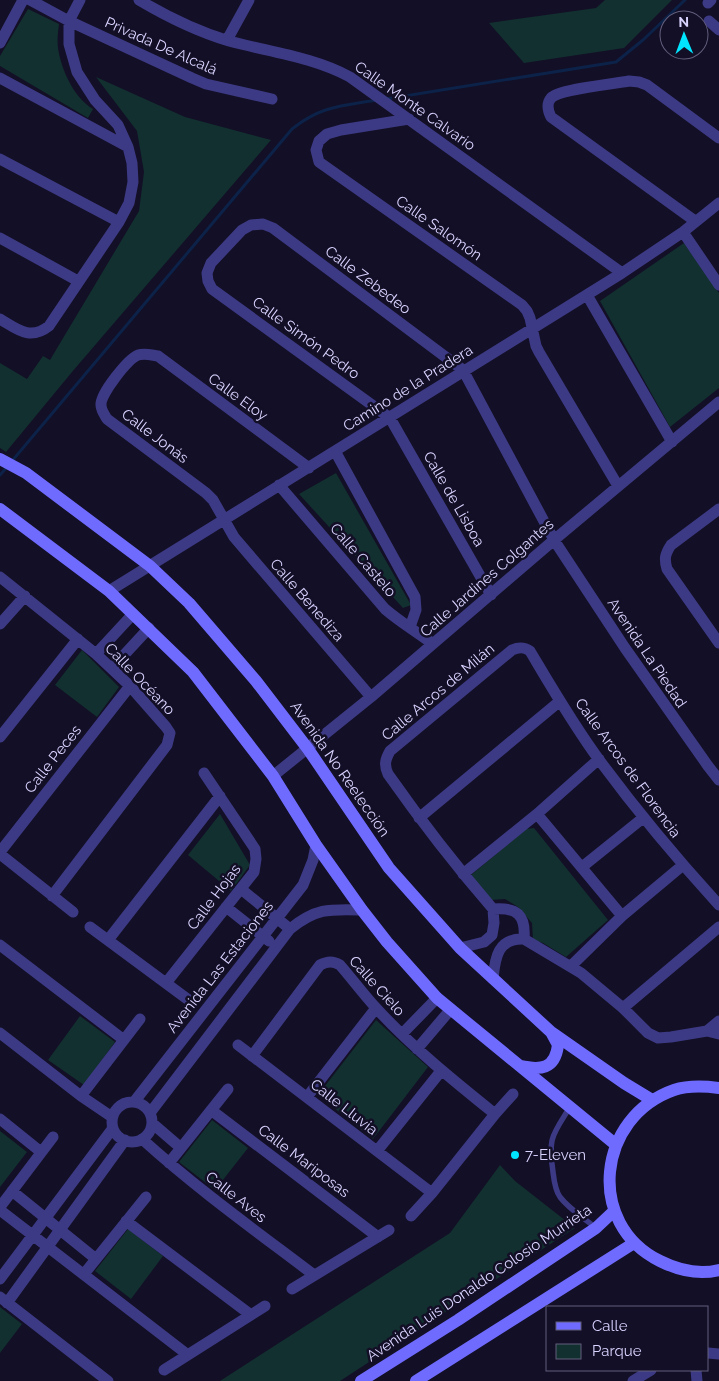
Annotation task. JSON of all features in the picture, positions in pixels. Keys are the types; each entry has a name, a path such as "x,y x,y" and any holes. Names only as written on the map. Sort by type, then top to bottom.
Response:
{"main road":[{"name":"Avenida No Reelección","path":"0,459 26,473 150,566 189,603 256,681 308,749 389,868 460,948 551,1032 624,1083 652,1100"},
{"path":"0,509 110,591 194,672 273,776 316,845 362,910 386,942 437,998 615,1144"},
{"path":"520,1066 543,1067 555,1059 558,1045 551,1032"},
{"path":"719,1088 700,1085 675,1090 652,1100 630,1120 615,1144 610,1166 609,1189 614,1211 623,1228 634,1243 651,1257 671,1267 692,1272 719,1270"},
{"name":"Avenida Luis Donaldo Colosio Murrieta","path":"361,1381 458,1320 596,1228 614,1211"},
{"path":"416,1381 634,1243"}],"street":[{"path":"0,43 22,0"},
{"name":"Privada De Alcalá","path":"30,0 69,21 206,84 272,99"},
{"path":"0,319 24,333 34,334 49,326 119,222 129,203 133,182 132,163 128,147 118,125 95,100 77,72 69,44 69,21 80,0"},
{"name":"Calle Monte Calvario","path":"139,0 165,15 227,40 318,63 342,73 409,119 622,273"},
{"path":"227,40 249,0"},
{"path":"709,22 719,30"},
{"path":"0,78 128,147"},
{"path":"695,221 552,117 548,111 548,104 550,98 556,94 639,82 647,85 719,138"},
{"name":"Calle Salomón","path":"409,119 327,134 319,141 316,150 319,162 522,305 527,311 539,352 618,486"},
{"path":"0,159 119,222"},
{"name":"Camino de la Pradera","path":"110,591 622,273 683,232 719,203"},
{"name":"Calle Zebedeo","path":"251,225 263,224 273,228 463,370"},
{"name":"Calle Simón Pedro","path":"251,225 242,230 211,263 207,272 208,281 212,288 390,418"},
{"path":"683,232 719,285"},
{"path":"0,238 78,281"},
{"path":"587,295 672,442"},
{"name":"Calle Eloy","path":"147,354 158,356 309,468"},
{"name":"Calle Jonás","path":"147,354 136,356 129,362 103,395 100,403 102,411 107,419 206,493 213,500 224,519"},
{"name":"Avenida La Piedad","path":"463,370 554,540 625,648 719,780"},
{"name":"Calle Jardines Colgantes","path":"273,776 372,697 554,540 719,402"},
{"name":"Calle de Lisboa","path":"390,418 491,595"},
{"path":"335,451 415,597 416,610 410,627"},
{"name":"Calle Castelo","path":"279,485 385,609 396,619 433,644"},
{"path":"718,512 671,545 666,552 665,560 667,569 719,644"},
{"name":"Calle Benediza","path":"224,519 238,543 372,697"},
{"name":"Calle Océano","path":"0,577 112,668 170,733 167,745 52,896"},
{"path":"0,624 25,596"},
{"path":"96,654 133,614"},
{"path":"112,668 149,628"},
{"path":"0,738 78,639"},
{"name":"Calle Arcos de Florencia","path":"519,647 530,651 560,701 599,759 643,818 682,865 719,905"},
{"name":"Calle Arcos de Milán","path":"493,909 419,818 388,774 385,766 390,751 512,650 519,647"},
{"name":"Calle Peces","path":"0,853 130,686"},
{"path":"419,818 560,701"},
{"path":"463,874 599,759"},
{"name":"Calle Hojas","path":"166,984 254,872 256,858 254,849 204,773"},
{"path":"108,940 220,796"},
{"path":"536,814 622,916"},
{"path":"582,868 643,818"},
{"name":"Avenida Las Estaciones","path":"134,1102 303,886 313,860 316,845"},
{"path":"0,853 73,912"},
{"path":"571,966 622,916 682,865"},
{"path":"241,889 290,929"},
{"path":"226,907 276,947"},
{"name":"Avenida Las Estaciones","path":"151,1118 290,929 303,919 317,912 333,909 362,910"},
{"path":"460,948 484,942 492,935 494,923 493,909 514,910 522,918 525,928 524,939"},
{"path":"90,927 190,1001"},
{"path":"623,1008 719,927"},
{"path":"492,935 502,946"},
{"path":"493,979 495,958 502,946 516,939 524,939 571,966 623,1008 648,1033 658,1038 671,1038 707,1031 719,1034"},
{"path":"0,944 124,1040"},
{"name":"Calle Cielo","path":"252,1056 320,965 334,962 340,965 376,1008 441,1071 495,1114"},
{"path":"402,1034 437,998"},
{"path":"307,1097 376,1008"},
{"path":"417,1048 451,1009"},
{"path":"81,1096 140,1019"},
{"path":"707,1031 719,1021"},
{"path":"0,1033 113,1122 116,1133 125,1140 142,1139 147,1134 151,1118"},
{"name":"Calle Lluvia","path":"238,1044 432,1193"},
{"path":"377,1151 441,1071"},
{"path":"170,1163 228,1089"},
{"path":"411,1216 513,1094"},
{"path":"0,1279 46,1218 113,1122 118,1107 128,1102 140,1104 181,1148"},
{"name":"Calle Mariposas","path":"211,1110 378,1236"},
{"path":"0,1119 41,1152"},
{"path":"53,1136 0,1209 188,1355"},
{"name":"Calle Aves","path":"142,1139 314,1276"},
{"path":"108,1381 4,1300 48,1247 125,1140"},
{"path":"12,1191 96,1259"},
{"path":"84,1274 146,1197"},
{"path":"126,1221 251,1315"},
{"path":"292,1289 389,1230"},
{"path":"164,1370 265,1306"},
{"path":"633,1381 649,1371"}],"lane":[{"path":"570,1107 550,1142 555,1187 565,1203 596,1228"}],"green space":[{"path":"605,0 672,0 662,10 659,10 659,13 624,48 524,63 489,23 596,8"},
{"path":"28,9 59,24 58,45 62,65 74,90 93,109 88,118 0,66 0,56"},
{"path":"96,77 185,117 271,140 6,452 0,448 0,363 27,379 43,356 50,360 139,211 144,172 137,131"},
{"path":"684,243 719,293 719,388 670,427 600,301"},
{"path":"336,473 411,605 403,608 299,494"},
{"path":"82,650 119,687 97,717 55,685"},
{"path":"220,814 250,865 231,891 188,855"},
{"path":"534,828 608,920 566,957 543,943 533,940 532,923 518,907 505,899 490,900 471,875 526,829"},
{"path":"80,1016 115,1042 84,1085 48,1060"},
{"path":"376,1020 428,1067 373,1139 318,1095"},
{"path":"212,1120 248,1148 215,1190 179,1162"},
{"path":"0,1131 27,1152 0,1187"},
{"path":"500,1165 515,1181 575,1228 340,1381 220,1381 450,1233"},
{"path":"128,1229 163,1256 131,1299 95,1271"},
{"path":"0,1307 22,1324 0,1353"}],"waterway":[{"path":"386,99 616,62 643,40 685,0"},
{"path":"12,461 292,129 322,111 377,100"},
{"path":"0,475 8,466"}],"place":[{"name":"7-Eleven","path":"515,1155"}]}
